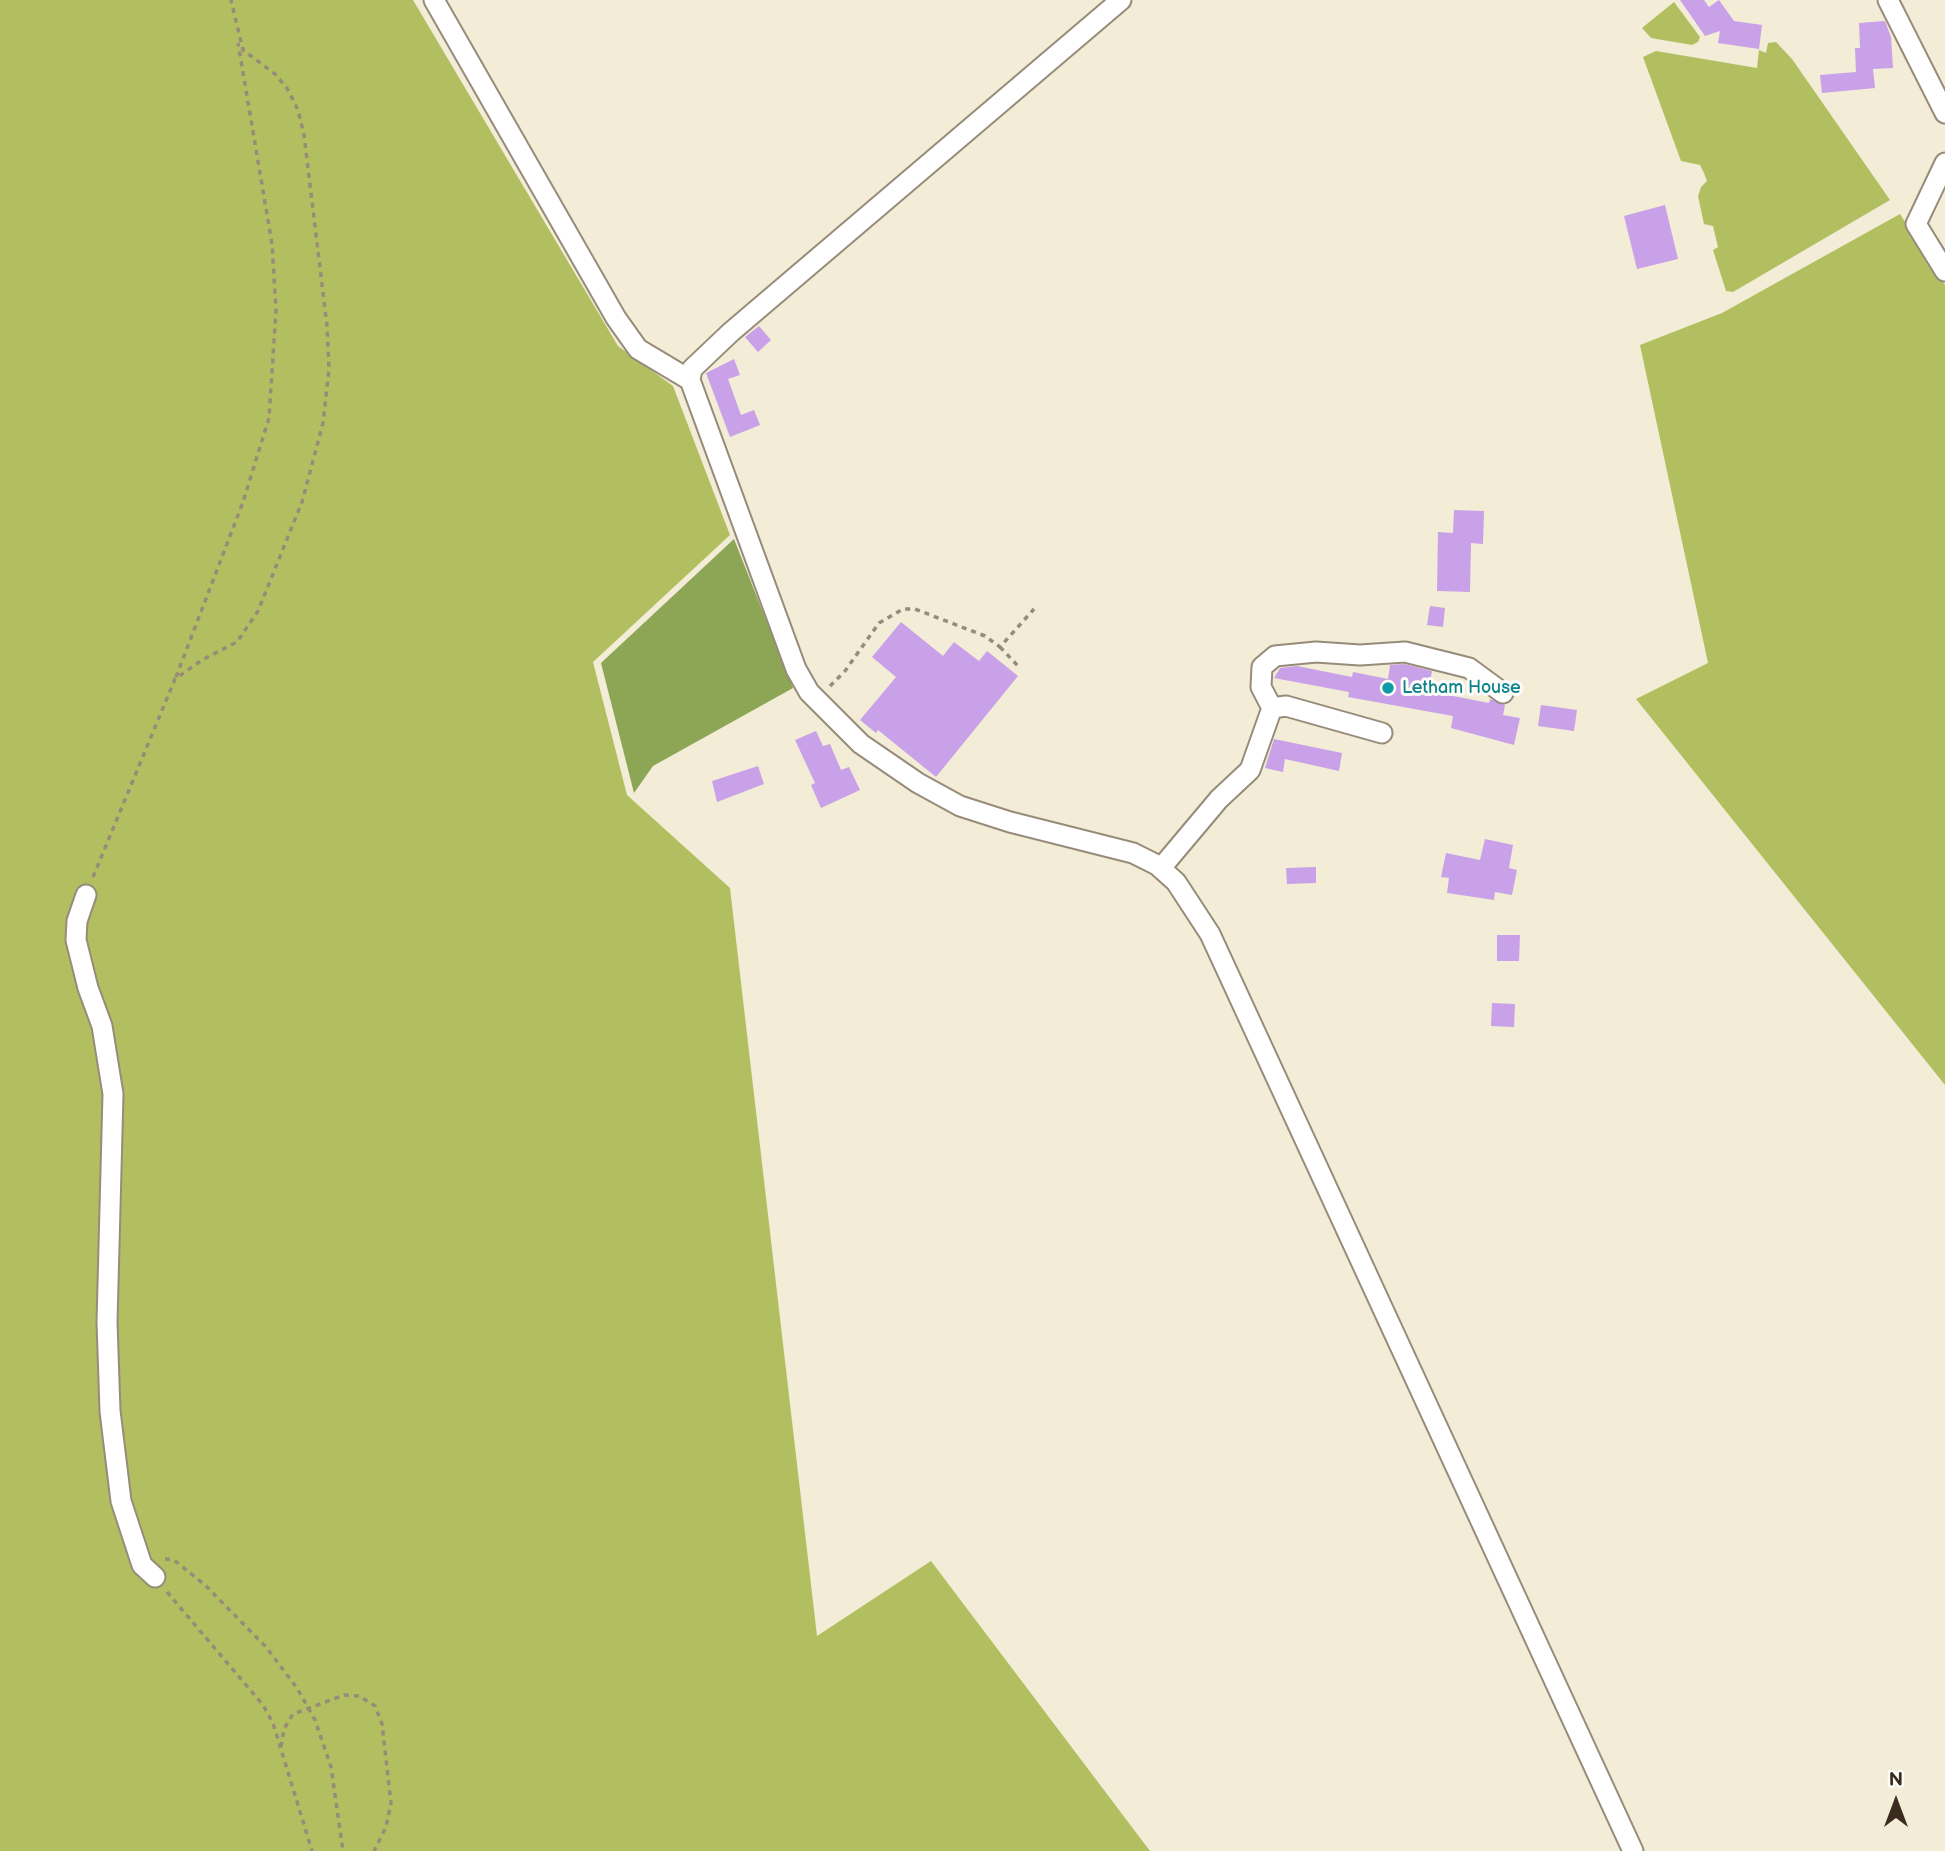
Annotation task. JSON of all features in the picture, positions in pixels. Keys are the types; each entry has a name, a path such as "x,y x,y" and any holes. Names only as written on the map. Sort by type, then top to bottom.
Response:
{"street":[{"path":"434,0 616,318 638,349 690,380"},
{"path":"1121,0 731,332 692,369 690,380 796,669 816,700 861,744 918,783 960,806 1010,822 1133,853 1161,869 1176,882 1210,934 1247,1009 1633,1851"},
{"path":"1888,0 1945,113"},
{"path":"1945,163 1916,224 1945,271"},
{"path":"1161,869 1219,800 1250,769 1272,708 1261,687 1262,667 1275,656 1316,652 1360,655 1405,652 1469,668 1503,692"},
{"path":"1272,708 1286,706 1382,733"},
{"path":"86,895 77,920 76,940 88,988 102,1026 113,1094 107,1322 110,1411 121,1501 148,1571"}],"path":[{"path":"86,895 175,679 243,502 269,418 276,310 272,244 231,0"},
{"path":"175,679 202,660 237,642 258,611 310,479 323,423 329,369 321,259 298,110 287,88 275,74 243,50 237,35"},
{"path":"816,700 845,671 879,623 903,609 915,609 985,636 1020,667"},
{"path":"1000,648 1034,609"},
{"path":"312,1851 273,1723 263,1705 148,1571 158,1559 174,1560 205,1585 266,1647 308,1708 331,1767 342,1851"},
{"path":"280,1752 284,1729 293,1714 344,1695 359,1696 374,1706 382,1724 391,1803 386,1827 374,1851"}],"green space":[{"path":"0,0 413,0 618,346 673,386 730,535 593,662 627,795 730,888 817,1636 931,1561 1150,1851 0,1851"},
{"path":"1674,2 1700,37 1698,42 1692,45 1651,38 1642,28"},
{"path":"1776,42 1792,59 1890,200 1733,292 1726,291 1713,250 1718,247 1713,226 1704,224 1698,196 1707,181 1700,165 1681,161 1643,57 1656,51 1757,68 1759,50 1766,53 1768,43"},
{"path":"1900,214 1945,285 1945,1085 1636,699 1708,663 1640,345 1722,313"},
{"path":"734,539 793,688 653,766 634,793 601,663"}],"building":[{"path":"1680,0 1704,0 1709,7 1719,0 1734,21 1762,25 1759,49 1718,43 1720,31 1705,36"},
{"path":"1885,21 1891,37 1893,68 1873,69 1875,88 1822,93 1820,75 1856,72 1855,48 1860,48 1859,23"},
{"path":"1665,205 1678,259 1637,269 1624,216"},
{"path":"759,326 771,340 758,352 745,337"},
{"path":"734,359 740,375 728,379 741,415 754,410 760,425 730,437 706,373"},
{"path":"1454,510 1484,511 1483,544 1471,543 1470,592 1437,591 1438,532 1453,533"},
{"path":"1430,606 1445,608 1443,627 1427,625"},
{"path":"901,622 943,656 954,642 979,661 987,651 1018,676 936,777 878,730 876,733 860,720 896,677 872,657"},
{"path":"1404,664 1432,671 1429,689 1438,693 1489,703 1490,699 1505,705 1503,715 1520,718 1514,745 1451,728 1453,716 1348,697 1349,692 1274,678 1280,668 1297,666 1352,677 1353,672 1388,679 1390,665"},
{"path":"1541,705 1577,710 1574,731 1538,726"},
{"path":"816,731 823,746 830,744 841,770 849,767 860,790 821,808 811,785 815,783 795,740"},
{"path":"1274,739 1342,753 1339,771 1285,759 1283,772 1265,768"},
{"path":"758,766 764,784 717,802 712,781"},
{"path":"1485,839 1513,845 1509,868 1517,870 1512,895 1495,892 1494,900 1447,893 1449,878 1441,877 1446,853 1480,860"},
{"path":"1316,867 1316,883 1287,884 1286,868"},
{"path":"1497,935 1520,935 1519,961 1497,961"},
{"path":"1492,1003 1515,1004 1514,1027 1491,1026"}],"place":[{"name":"Letham House","path":"1388,688"}]}
